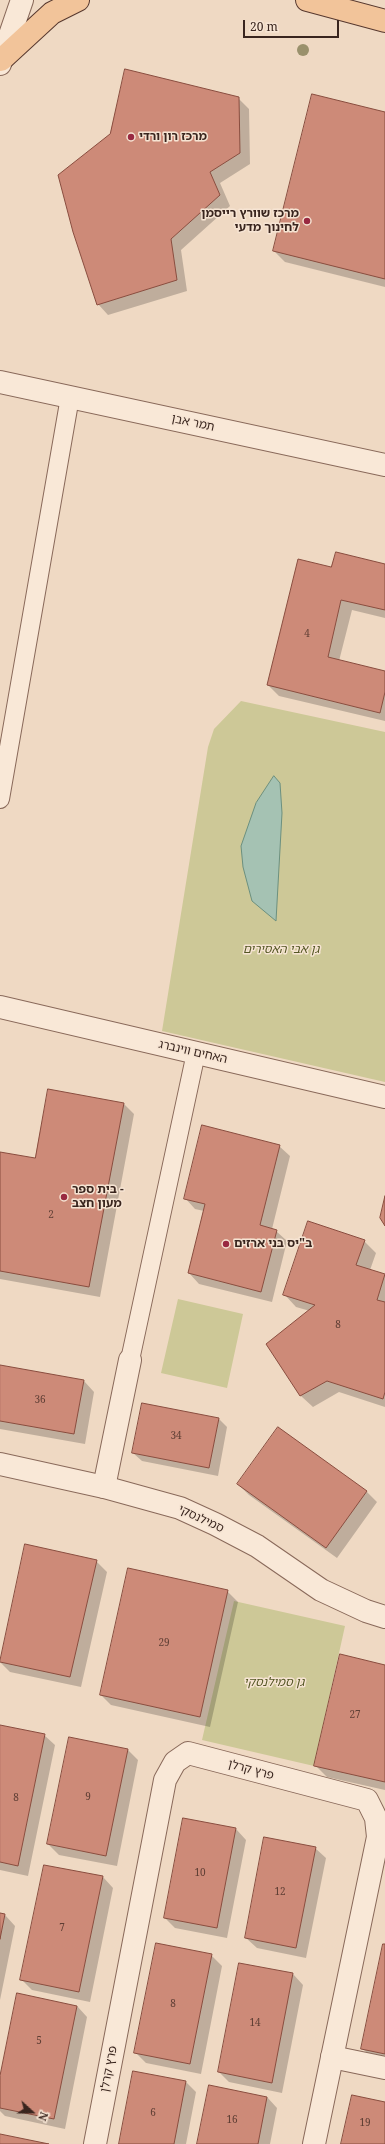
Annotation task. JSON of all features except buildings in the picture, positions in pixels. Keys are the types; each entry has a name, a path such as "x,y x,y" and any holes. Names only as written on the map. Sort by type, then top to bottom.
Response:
{"main road":[{"path":"1,62 52,13 78,0"},
{"path":"307,0 385,21"}],"street":[{"path":"1,62 22,0"},
{"name":"תמר אבן","path":"0,382 385,465"},
{"name":"האחים ווינברג","path":"0,1007 385,1097"},
{"path":"104,1487 130,1360"},
{"name":"סמילנסקי","path":"0,1464 104,1487 180,1508 257,1546 321,1590 366,1611 385,1617"},
{"name":"פרץ קרלן","path":"95,2144 165,1780 175,1762 188,1753 367,1800 376,1818 378,1837 314,2144"},
{"path":"332,2057 385,2068"}],"lane":[{"path":"0,799 70,397"},
{"path":"130,1360 196,1052"}],"green space":[{"name":"גן אבי האסירים","path":"241,701 385,732 385,1082 162,1031 208,747 214,729"},
{"path":"178,1299 243,1314 227,1388 161,1373"},
{"name":"גן סמילנסקי","path":"234,1601 345,1626 314,1766 202,1740"}],"shaded area":[{"path":"274,776 280,783 282,813 276,921 252,901 243,867 241,846 256,803"}],"place":[{"name":"מרכז רון ורדי","path":"131,137"},
{"name":"מרכז שוורץ רייסמן לחינוך מדעי","path":"307,221"},
{"name":"בית ספר - מעון חצב","path":"64,1197"},
{"name":"ב\"יס בני ארזים","path":"226,1244"}]}
